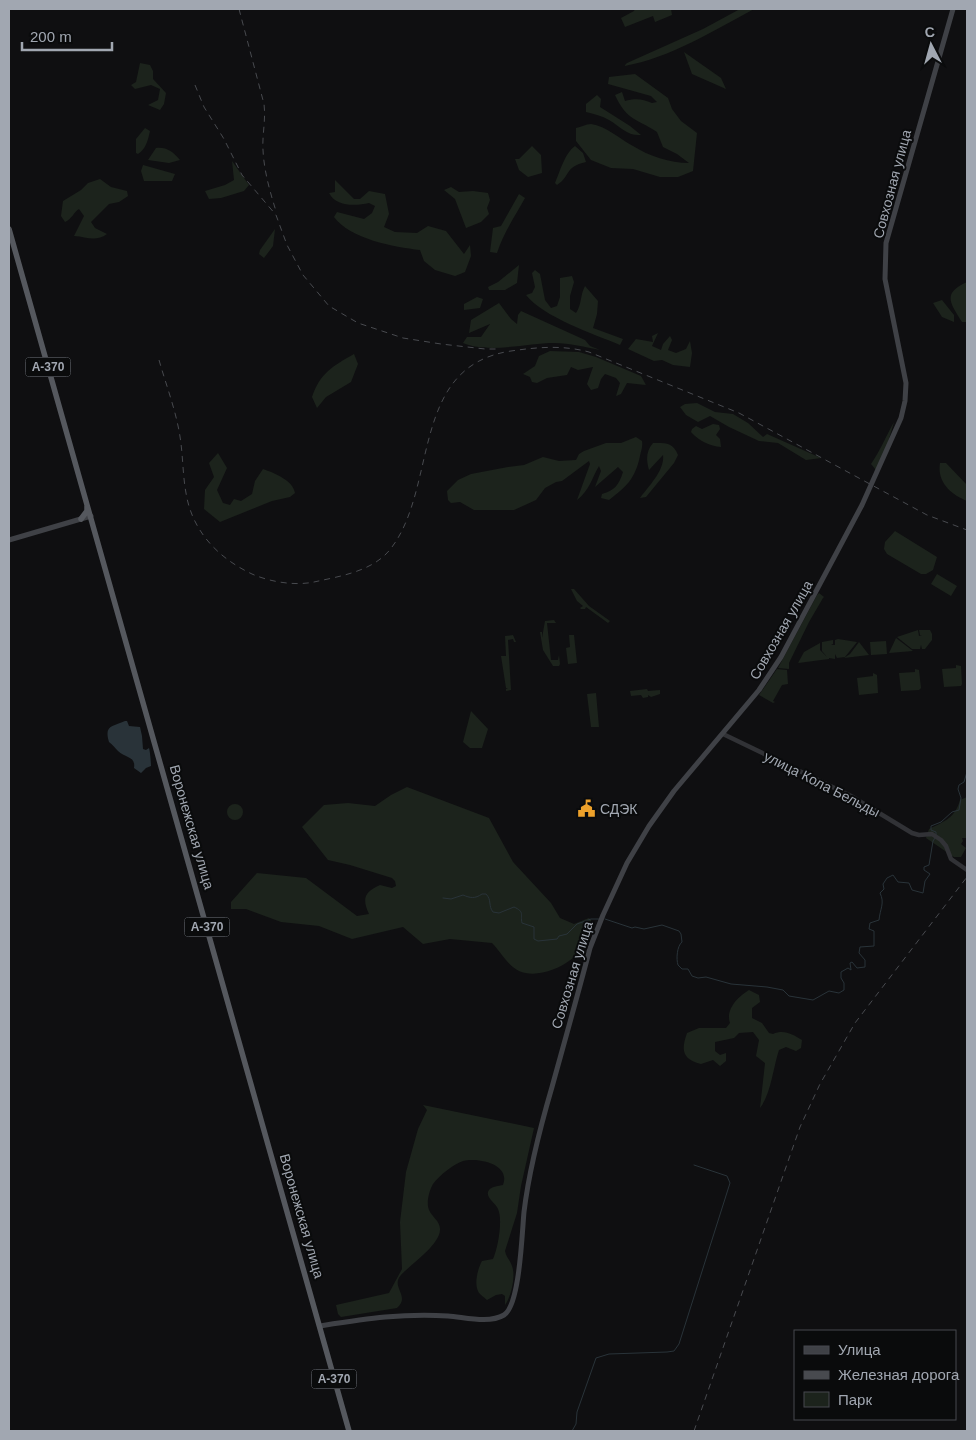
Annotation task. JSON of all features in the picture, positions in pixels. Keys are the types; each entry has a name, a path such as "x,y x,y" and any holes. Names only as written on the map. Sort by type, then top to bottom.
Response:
{"highway":[{"name":"Воронежская улица","path":"9,229 350,1431"},
{"path":"81,519 86,511 87,504"}],"main road":[{"name":"Совхозная улица","path":"320,1326 398,1315 424,1314 489,1319 502,1316 510,1309 516,1289 531,1167 590,948 598,925 627,863 649,826 674,791 759,690 781,657 862,505 901,418 905,401 906,383 885,279 886,243 953,9"},
{"path":"9,540 91,516"},
{"path":"81,519 88,522 94,528"}],"street":[{"name":"улица Кола Бельды","path":"723,734 851,796 912,833 919,835 932,834 942,840 951,859 967,870"}],"green space":[{"path":"635,9 671,9 672,15 655,22 653,16 625,27 621,18"},
{"path":"740,9 754,9 675,50 658,57 624,66 703,29"},
{"path":"684,52 721,78 726,89 692,74"},
{"path":"140,63 150,65 153,71 153,79 166,93 164,104 160,110 148,105 158,100 160,89 151,85 135,89 131,85 136,82"},
{"path":"635,74 668,98 672,109 681,121 697,133 693,171 678,177 660,177 633,169 611,168 591,160 576,141 576,128 587,124 597,125 639,150 653,156 674,162 689,163 663,147 657,132 628,114 615,95 622,92 625,101 636,99 652,103 657,102 651,96 608,84 609,77"},
{"path":"597,95 601,99 600,107 641,135 628,133 598,115 586,112 586,104"},
{"path":"145,128 150,131 145,147 138,154 136,153 136,139"},
{"path":"532,146 541,155 542,173 528,177 519,170 515,159 519,159"},
{"path":"575,146 583,153 586,162 574,166 557,185 555,183 563,163 568,153"},
{"path":"156,148 170,151 180,160 169,163 148,160"},
{"path":"232,161 249,185 244,191 221,198 209,199 205,191 234,180"},
{"path":"143,165 175,174 172,181 144,181 141,171"},
{"path":"100,179 111,187 127,191 128,196 119,202 109,204 91,222 95,228 107,234 99,238 74,236 84,216 79,209 65,222 61,216 63,201 81,190 88,183"},
{"path":"335,180 354,199 360,199 369,191 385,194 389,214 384,227 395,232 417,233 428,226 446,231 464,254 470,245 471,256 465,272 455,276 435,270 424,261 420,250 373,241 341,225 334,217 337,212 364,219 372,213 375,206 369,203 352,205 336,201 329,193 335,192"},
{"path":"451,187 459,192 488,193 490,200 487,208 489,214 481,222 466,228 455,199 444,190"},
{"path":"519,194 525,198 506,232 497,253 490,252 493,228 501,226"},
{"path":"275,229 273,246 264,258 259,254 260,250"},
{"path":"519,265 517,283 505,290 489,290 488,287 498,282"},
{"path":"535,270 540,274 545,300 551,308 557,306 560,297 560,278 572,276 574,282 570,296 570,309 576,313 585,286 598,301 593,328 623,339 620,345 556,318 534,303 526,295 532,293 535,287 532,273"},
{"path":"967,282 967,322 962,322 952,304 951,294 959,286"},
{"path":"477,297 483,299 480,308 464,310 464,304"},
{"path":"942,300 954,315 954,322 942,317 933,303"},
{"path":"499,303 517,324 518,315 521,311 585,340 590,346 600,350 560,343 484,348 463,343 467,337 481,337 490,324 469,333 471,320"},
{"path":"658,333 652,346 661,350 663,344 670,336 672,340 668,350 676,353 686,349 690,341 692,353 690,367 673,365 662,360 654,361 628,349 636,339 653,342 652,336"},
{"path":"550,351 579,352 596,357 641,376 646,385 627,383 621,394 616,396 620,383 616,378 605,374 598,388 591,390 587,384 593,367 578,370 571,367 567,375 547,378 537,383 532,382 530,377 523,374 535,366 539,356"},
{"path":"354,354 358,364 351,382 326,397 317,408 312,397 323,376"},
{"path":"697,403 715,412 733,414 748,423 763,437 767,434 821,458 806,460 778,443 759,441 710,416 698,422 686,415 680,407 685,404"},
{"path":"894,422 886,449 876,470 871,464"},
{"path":"713,424 719,425 720,429 716,435 720,439 721,447 705,442 691,432 696,426 702,429"},
{"path":"636,437 642,441 642,445 636,471 625,486 609,500 601,498 602,494 610,491 618,484 623,472 618,467 595,487 601,471 599,466 587,488 577,500 590,464 589,461 562,481 545,488 536,500 514,510 474,510 460,502 451,503 448,500 447,491 458,480 471,474 524,465 543,457 559,461 576,460 579,454 584,451 606,443 621,443"},
{"path":"653,443 671,445 678,455 674,463 646,497 640,498 656,478 662,466 663,455 649,470 647,456"},
{"path":"218,453 227,468 217,490 223,503 230,505 234,499 241,501 252,494 255,481 263,469 291,484 295,493 290,497 272,501 220,522 204,509 205,490 214,477 209,463"},
{"path":"940,463 946,463 967,485 967,501 955,495 943,482"},
{"path":"895,531 937,557 933,570 926,574 921,574 887,554 884,549 885,542"},
{"path":"937,574 957,586 951,596 931,584"},
{"path":"571,589 574,589 589,606 610,621 608,623 586,607 581,609 583,606 577,601"},
{"path":"819,593 824,597 809,622 789,663 789,669 778,668 817,595"},
{"path":"554,620 556,623 547,623 551,660 558,660 559,655 559,666 553,666 543,650 540,632 542,632 542,638 545,621"},
{"path":"918,630 919,636 922,635 920,635 919,630 930,630 932,634 932,640 925,649 922,649 921,645 920,649 912,649 897,637"},
{"path":"513,635 516,642 513,639 508,640 511,690 506,691 508,688 506,688 501,656 506,656 505,636"},
{"path":"569,635 574,635 577,663 568,664 566,648 570,647"},
{"path":"896,638 913,651 889,653"},
{"path":"833,640 831,645 835,645 835,640 857,642 845,657 837,658 835,654 835,659 829,658 798,663 804,652 820,643 820,650 827,657 822,651 822,642"},
{"path":"886,641 887,654 871,655 870,642"},
{"path":"859,642 869,655 844,658 850,654"},
{"path":"956,665 961,666 961,686 944,687 942,669 956,668"},
{"path":"777,669 787,670 788,684 782,685 773,703 759,695"},
{"path":"915,669 919,670 921,688 919,690 901,691 899,673 915,672"},
{"path":"873,673 877,675 878,693 859,695 857,678 873,676"},
{"path":"647,689 648,691 660,690 660,694 651,697 648,695 648,697 643,698 641,695 631,696 630,691"},
{"path":"596,693 599,727 591,727 587,694"},
{"path":"471,711 488,729 482,748 470,748 463,742"},
{"path":"407,787 489,818 513,862 551,903 560,918 574,924 589,918 591,920 591,932 586,943 578,953 556,969 530,974 515,969 492,943 450,939 423,944 403,927 352,939 319,926 281,922 246,909 231,909 231,902 257,873 306,878 357,916 369,914 365,900 368,893 380,885 392,888 396,886 395,881 392,878 328,860 302,827 324,805 348,803 375,806"},
{"path":"967,797 967,838 962,838 961,844 966,848 961,857 954,857 926,838 929,829 949,818 960,800"},
{"path":"235,804 241,806 243,812 241,818 235,820 229,818 227,812 229,806"},
{"path":"749,990 759,995 760,1002 752,1008 752,1018 762,1023 769,1033 784,1032 802,1040 801,1048 796,1051 786,1047 779,1050 769,1088 760,1108 765,1063 756,1056 759,1040 753,1032 739,1033 734,1038 715,1042 715,1051 720,1055 726,1053 726,1061 720,1066 713,1060 701,1064 695,1062 687,1056 684,1049 687,1033 699,1028 726,1028 730,1023 729,1013 731,1008"},
{"path":"423,1105 534,1128 517,1213 505,1251 513,1270 513,1281 509,1297 505,1305 505,1296 502,1294 487,1300 479,1292 476,1284 482,1261 493,1259 499,1234 499,1214 488,1193 492,1188 503,1185 504,1178 498,1167 484,1161 469,1160 463,1161 451,1168 433,1184 428,1197 428,1207 439,1224 439,1235 430,1248 398,1279 402,1295 401,1304 397,1308 341,1317 338,1314 336,1305 389,1293 402,1269 400,1222 406,1172 418,1129 427,1110"}],"shaded area":[{"path":"127,721 129,726 140,727 143,749 149,748 151,766 141,773 134,768 132,759 121,753 109,742 108,729"}],"waterway":[{"path":"936,835 936,832 931,830 931,826 941,822 952,812 959,810 961,798 958,789 959,785 964,782 967,772"},
{"path":"605,919 632,928 644,929 662,925 679,931 682,942 677,953 678,965 682,969 688,969 692,976 698,978 706,977 731,984 783,990 789,996 813,1000 829,991 839,993 844,990 841,972 848,968 851,970 850,963 852,962 857,968 865,967 865,960 859,953 860,947 874,946 874,931 869,929 870,923 879,920 882,903 880,893 884,889 883,884 887,878 893,875 898,882 909,883 912,890 923,893 925,881 930,874 924,870 924,867 929,865 935,838"},
{"path":"443,898 451,899 463,895 475,897 486,894 493,912 499,913 514,907 520,910 522,923 534,927 534,939 538,941 557,939 559,936 567,934 577,924 591,919 601,919"},
{"path":"572,1431 576,1424 577,1412 596,1358 609,1354 674,1351 679,1344 730,1183 727,1176 694,1165"}],"railway":[{"path":"239,9 264,104 264,158 276,211"},
{"path":"195,85 204,107 224,139 242,175 276,215 287,245 303,275 329,306 358,323 403,338 485,349 500,349"},
{"path":"159,360 177,423 186,493 194,519 208,542 228,560 252,574 275,581 307,583 335,577 367,567 385,555 392,547 406,521 416,492 431,431 441,403 456,379 479,361 511,351 541,348 570,348 589,352 739,413 927,515 967,530"},
{"path":"694,1431 800,1127 820,1084 855,1023 967,877"}],"place":[{"name":"СДЭК","path":"586,809"}]}
